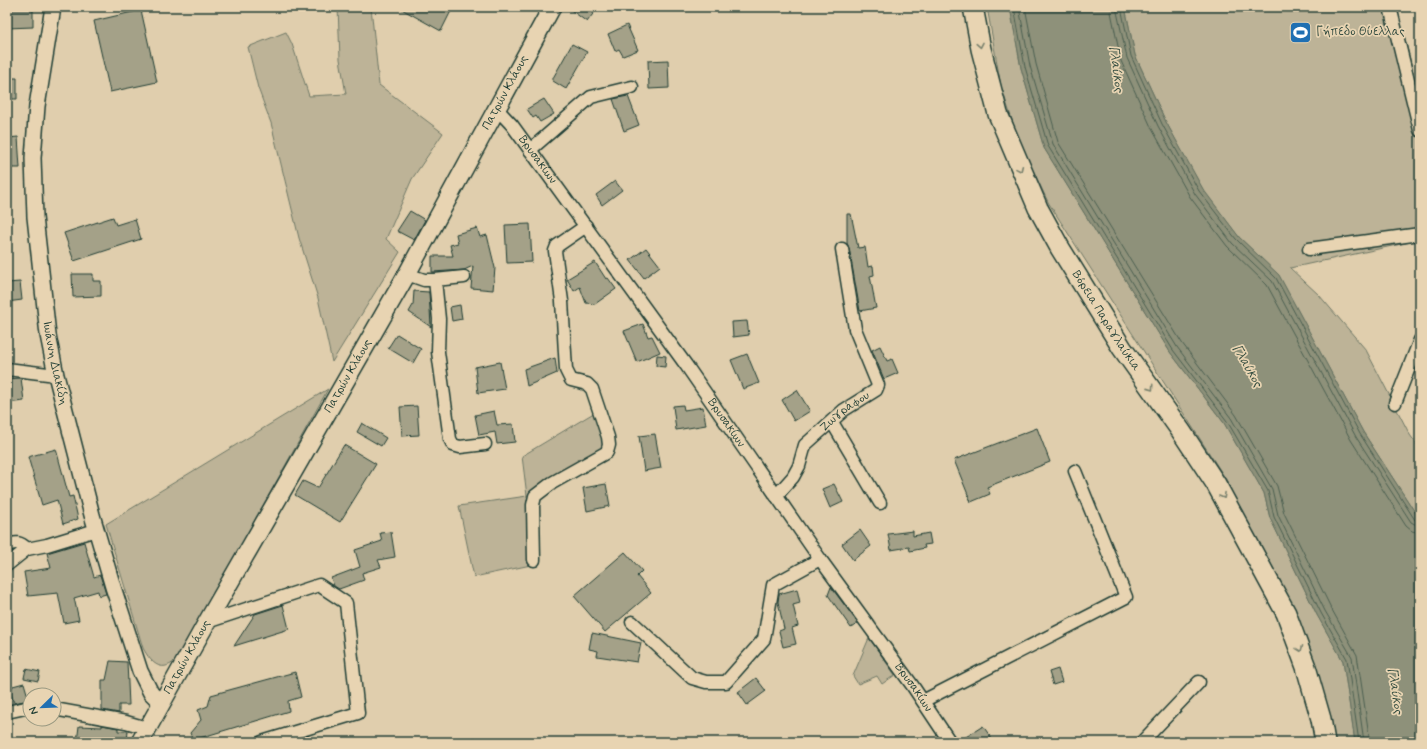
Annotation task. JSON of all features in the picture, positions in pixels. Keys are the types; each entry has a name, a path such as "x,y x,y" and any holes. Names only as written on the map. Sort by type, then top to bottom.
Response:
{"main road":[{"name":"Πατρών Κλάους","path":"144,735 206,622 407,274 552,7"},
{"name":"Βόρεια Παραγλαύκια","path":"973,7 981,49 998,114 1038,208 1060,248 1122,348 1181,431 1216,484 1286,613 1306,667 1321,718 1325,742"}],"street":[{"name":"Ιωάννη Διακίδη","path":"53,7 35,124 32,174 42,291 48,335 56,375 96,530 140,671 151,693 162,703"},
{"path":"1391,11 1420,130"},
{"path":"530,150 591,97 632,87"},
{"name":"Βρυσακίων","path":"497,109 507,118 691,371 820,560 923,701 950,742"},
{"path":"534,560 533,505 535,496 552,483 604,454 610,445 592,389 587,384 571,380 566,370 562,301 555,251 557,246 586,226"},
{"path":"1309,249 1420,234"},
{"name":"Ζωγράφου","path":"776,496 793,477 799,466 805,445 844,410 876,390 878,385 855,330 842,249"},
{"path":"407,274 424,280 464,277"},
{"path":"434,280 439,319 438,352 450,439 453,445 460,447 485,444"},
{"path":"1395,403 1420,340"},
{"path":"7,369 56,375"},
{"path":"832,422 880,503"},
{"path":"923,701 1126,597 1075,471"},
{"path":"7,565 27,549 47,545 96,530"},
{"path":"7,545 21,543 27,549"},
{"path":"632,622 692,678 706,682 726,682 764,639 774,585 820,560"},
{"path":"206,622 319,585 346,603 358,713 262,742"},
{"path":"1142,742 1199,682"},
{"path":"7,712 22,709"},
{"path":"62,710 126,722 144,735"}],"shaded area":[{"path":"338,7 371,7 379,85 443,133 412,179 386,239 400,252 332,362 318,298 299,238 271,123 258,88 248,47 286,32 292,44 309,96 346,94 340,59"},
{"path":"987,7 1010,7 1021,68 1044,148 1170,352 1224,423 1264,493 1270,518 1317,615 1343,661 1355,742 1325,742 1316,691 1227,481 1048,202 1018,138 1001,86"},
{"path":"1125,7 1397,7 1420,99 1420,240 1290,268 1319,295 1366,350 1410,435 1420,449 1420,520 1363,432 1279,276 1239,237 1203,190 1166,122 1135,55"},
{"path":"328,389 178,658 167,666 154,663 143,648 106,524"},
{"path":"597,411 608,445 531,496 531,565 474,577 459,506 527,496 522,456"},
{"path":"869,638 895,675 882,684 877,676 858,684 853,676"}],"water":[{"name":"Γλαύκος","path":"1010,7 1125,7 1135,55 1166,122 1203,189 1239,237 1279,275 1363,432 1420,520 1420,742 1355,742 1343,661 1317,615 1270,518 1264,493 1224,423 1170,352 1044,148 1021,68"}],"building":[{"path":"398,7 453,7 441,31"},
{"path":"567,7 598,7 587,22"},
{"path":"7,9 33,9 33,27 7,28"},
{"path":"141,10 157,82 110,92 94,21"},
{"path":"627,25 638,50 623,56 619,49 615,51 608,34"},
{"path":"572,44 587,52 566,89 553,81 553,78"},
{"path":"668,60 669,88 649,89 648,61"},
{"path":"7,78 17,78 17,99 7,99"},
{"path":"628,96 639,125 624,131 613,99"},
{"path":"544,99 554,114 540,122 536,116 533,118 527,109"},
{"path":"18,137 20,168 7,168 8,138"},
{"path":"615,181 622,190 602,205 596,195"},
{"path":"410,211 425,220 414,240 397,231"},
{"path":"847,214 851,214 858,248 865,247 868,267 873,266 874,275 870,276 876,308 860,311 847,243"},
{"path":"113,217 116,225 135,219 141,239 74,261 64,233"},
{"path":"530,224 532,262 507,263 505,225"},
{"path":"477,228 480,237 487,235 495,268 493,290 471,288 473,266 464,270 432,272 432,256 453,256 450,245 458,243 456,234"},
{"path":"646,248 660,266 644,278 630,260"},
{"path":"595,262 606,279 608,278 616,289 595,304 586,303 580,287 574,291 567,279"},
{"path":"72,274 93,274 93,281 101,281 101,296 73,297"},
{"path":"20,282 22,300 7,302 7,283"},
{"path":"414,291 429,292 431,327 409,312 413,305"},
{"path":"460,305 462,319 452,321 450,307"},
{"path":"747,321 749,335 733,337 732,322"},
{"path":"643,324 648,337 652,336 660,352 637,362 624,331"},
{"path":"397,334 421,349 413,363 388,348"},
{"path":"880,346 887,361 892,359 898,373 884,379 872,350"},
{"path":"747,354 759,383 743,389 731,360"},
{"path":"657,355 666,356 665,367 656,366"},
{"path":"555,358 557,373 527,386 524,369"},
{"path":"500,362 505,389 478,393 475,367"},
{"path":"21,378 24,401 7,403 7,379"},
{"path":"797,390 810,411 794,421 782,400"},
{"path":"683,405 684,410 703,407 706,425 676,430 673,406"},
{"path":"417,406 419,435 402,436 400,407"},
{"path":"494,411 497,425 513,424 515,442 497,444 495,432 479,435 475,415"},
{"path":"362,423 386,438 381,446 357,432"},
{"path":"1037,428 1050,462 987,487 990,494 971,502 954,460"},
{"path":"655,434 661,468 644,471 639,436"},
{"path":"344,445 376,464 340,522 295,495 303,481 318,488"},
{"path":"56,449 69,497 73,496 78,519 63,524 57,500 42,505 28,457"},
{"path":"606,484 610,506 587,511 583,488"},
{"path":"834,484 843,502 830,508 822,489"},
{"path":"860,530 871,546 853,560 842,544"},
{"path":"913,531 913,536 929,533 931,544 924,545 925,548 910,551 909,547 891,550 888,534"},
{"path":"391,532 395,557 378,560 381,567 362,573 364,580 339,589 334,586 331,578 360,567 355,550 382,541 380,533"},
{"path":"84,542 94,577 100,575 106,594 99,596 98,591 74,598 79,620 64,623 58,593 28,596 24,572 51,568 47,553"},
{"path":"625,552 642,571 637,576 651,593 605,632 574,596"},
{"path":"831,587 858,623 851,628 828,595"},
{"path":"797,589 800,603 793,605 798,626 792,628 796,644 783,647 779,631 784,629 778,602 779,594"},
{"path":"283,605 289,629 234,646 255,614"},
{"path":"592,633 641,643 637,662 597,656 598,651 589,649"},
{"path":"110,661 127,662 129,705 119,705 119,713 102,710 102,680 106,680"},
{"path":"26,669 40,672 38,681 24,678"},
{"path":"1058,669 1062,682 1053,685 1049,672"},
{"path":"295,672 301,697 288,701 289,711 193,740 190,733 201,720 198,710 208,706 211,695"},
{"path":"756,678 766,691 747,705 738,692"},
{"path":"24,683 25,687 22,687 22,701 14,703 9,687"},
{"path":"102,725 118,728 118,731 128,731 127,742 77,742 79,726 102,727"},
{"path":"983,726 994,742 958,742"}],"place":[{"name":"Γήπεδο Θύελλας","path":"1300,32"}]}
